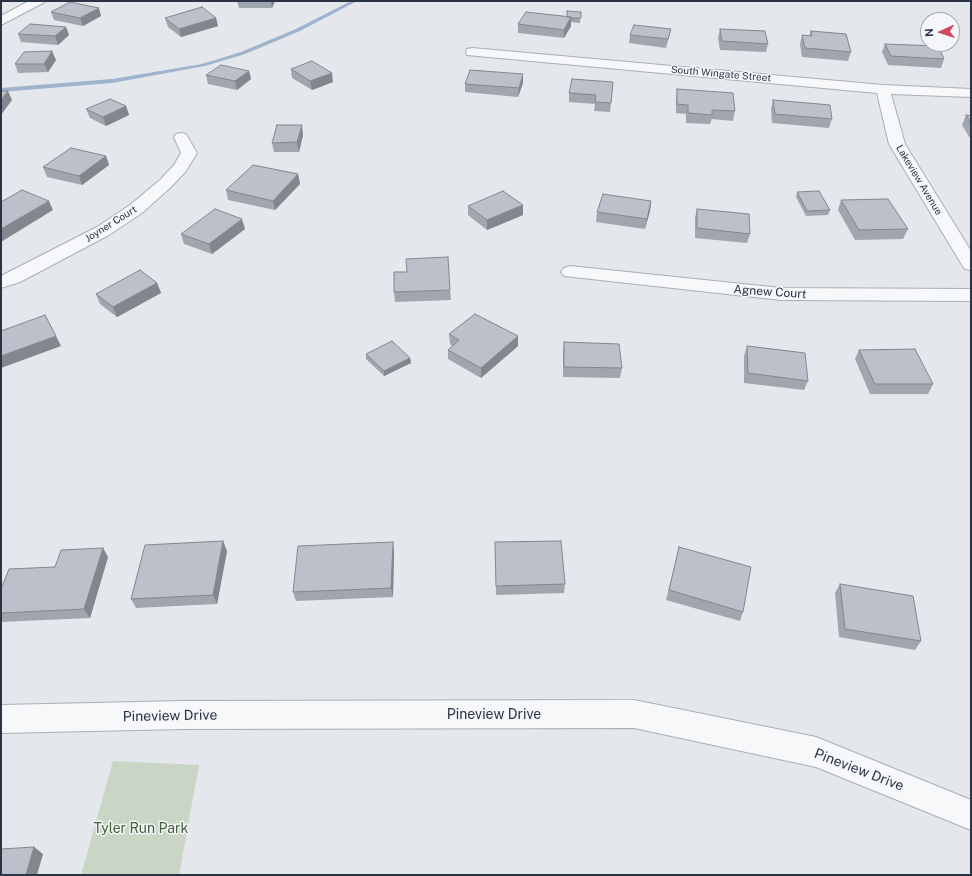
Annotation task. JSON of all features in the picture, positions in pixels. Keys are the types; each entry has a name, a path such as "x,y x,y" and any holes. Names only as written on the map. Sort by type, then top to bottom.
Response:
{"street":[{"path":"1,21 21,9 39,1"},
{"name":"South Wingate Street","path":"472,52 883,89 971,93"},
{"name":"Lakeview Avenue","path":"883,89 897,144 971,265"},
{"name":"Joyner Court","path":"1,282 14,278 104,231 136,209 166,184 180,168 189,153 182,137"},
{"name":"Agnew Court","path":"570,272 781,294 971,295"},
{"name":"Pineview Drive","path":"1,719 184,715 634,714 816,752 971,815"}],"green space":[{"name":"Tyler Run Park","path":"113,761 199,765 179,875 81,875"}],"building":[{"path":"70,2 99,8 80,18 51,12"},
{"path":"202,7 216,18 179,29 165,18"},
{"path":"567,11 581,12 581,18 567,17"},
{"path":"526,12 571,17 564,30 518,24"},
{"path":"30,24 66,27 55,36 18,34"},
{"path":"634,25 671,29 668,39 630,35"},
{"path":"720,29 765,31 768,44 722,41"},
{"path":"811,31 846,34 851,52 805,48 802,35 812,36"},
{"path":"885,44 920,45 920,52 941,52 944,59 891,56"},
{"path":"52,51 44,64 15,64 24,52"},
{"path":"312,61 332,73 310,81 291,69"},
{"path":"221,65 249,71 235,81 206,75"},
{"path":"470,70 523,74 519,88 465,84"},
{"path":"572,79 613,82 611,103 595,102 596,95 569,93"},
{"path":"677,89 733,93 735,111 712,110 712,115 688,113 688,105 677,104"},
{"path":"1,91 8,91 1,100"},
{"path":"110,99 126,106 103,117 86,109"},
{"path":"773,100 830,105 832,119 775,114"},
{"path":"966,115 971,116 971,123"},
{"path":"277,125 302,125 297,142 272,143"},
{"path":"71,148 106,156 79,176 43,167"},
{"path":"253,165 298,174 273,201 226,190"},
{"path":"22,190 49,201 1,229 1,202"},
{"path":"503,191 523,205 487,220 468,206"},
{"path":"819,191 830,210 807,211 797,192"},
{"path":"603,194 651,201 647,219 597,212"},
{"path":"888,199 908,229 859,230 841,200"},
{"path":"215,209 242,219 209,244 181,234"},
{"path":"697,209 749,214 750,234 697,228"},
{"path":"448,257 450,290 394,292 394,272 407,272 406,259"},
{"path":"140,270 157,283 113,307 96,294"},
{"path":"475,314 518,336 481,368 448,350 459,340 449,334"},
{"path":"45,315 56,336 1,356 1,331"},
{"path":"392,341 410,358 384,371 366,354"},
{"path":"564,342 619,344 622,368 564,367"},
{"path":"747,346 805,353 808,381 748,373"},
{"path":"915,349 933,384 875,384 859,350"},
{"path":"223,541 213,595 131,599 145,545"},
{"path":"561,541 565,584 496,586 495,542"},
{"path":"393,542 391,588 293,592 298,546"},
{"path":"679,547 751,567 743,612 669,590"},
{"path":"103,548 84,609 1,613 1,589 9,569 55,567 61,550"},
{"path":"840,584 913,596 921,641 845,629"},
{"path":"34,847 26,875 1,875 1,849"}],"waterway":[{"path":"1,90 112,81 203,65 243,53 298,30 355,1"}]}
